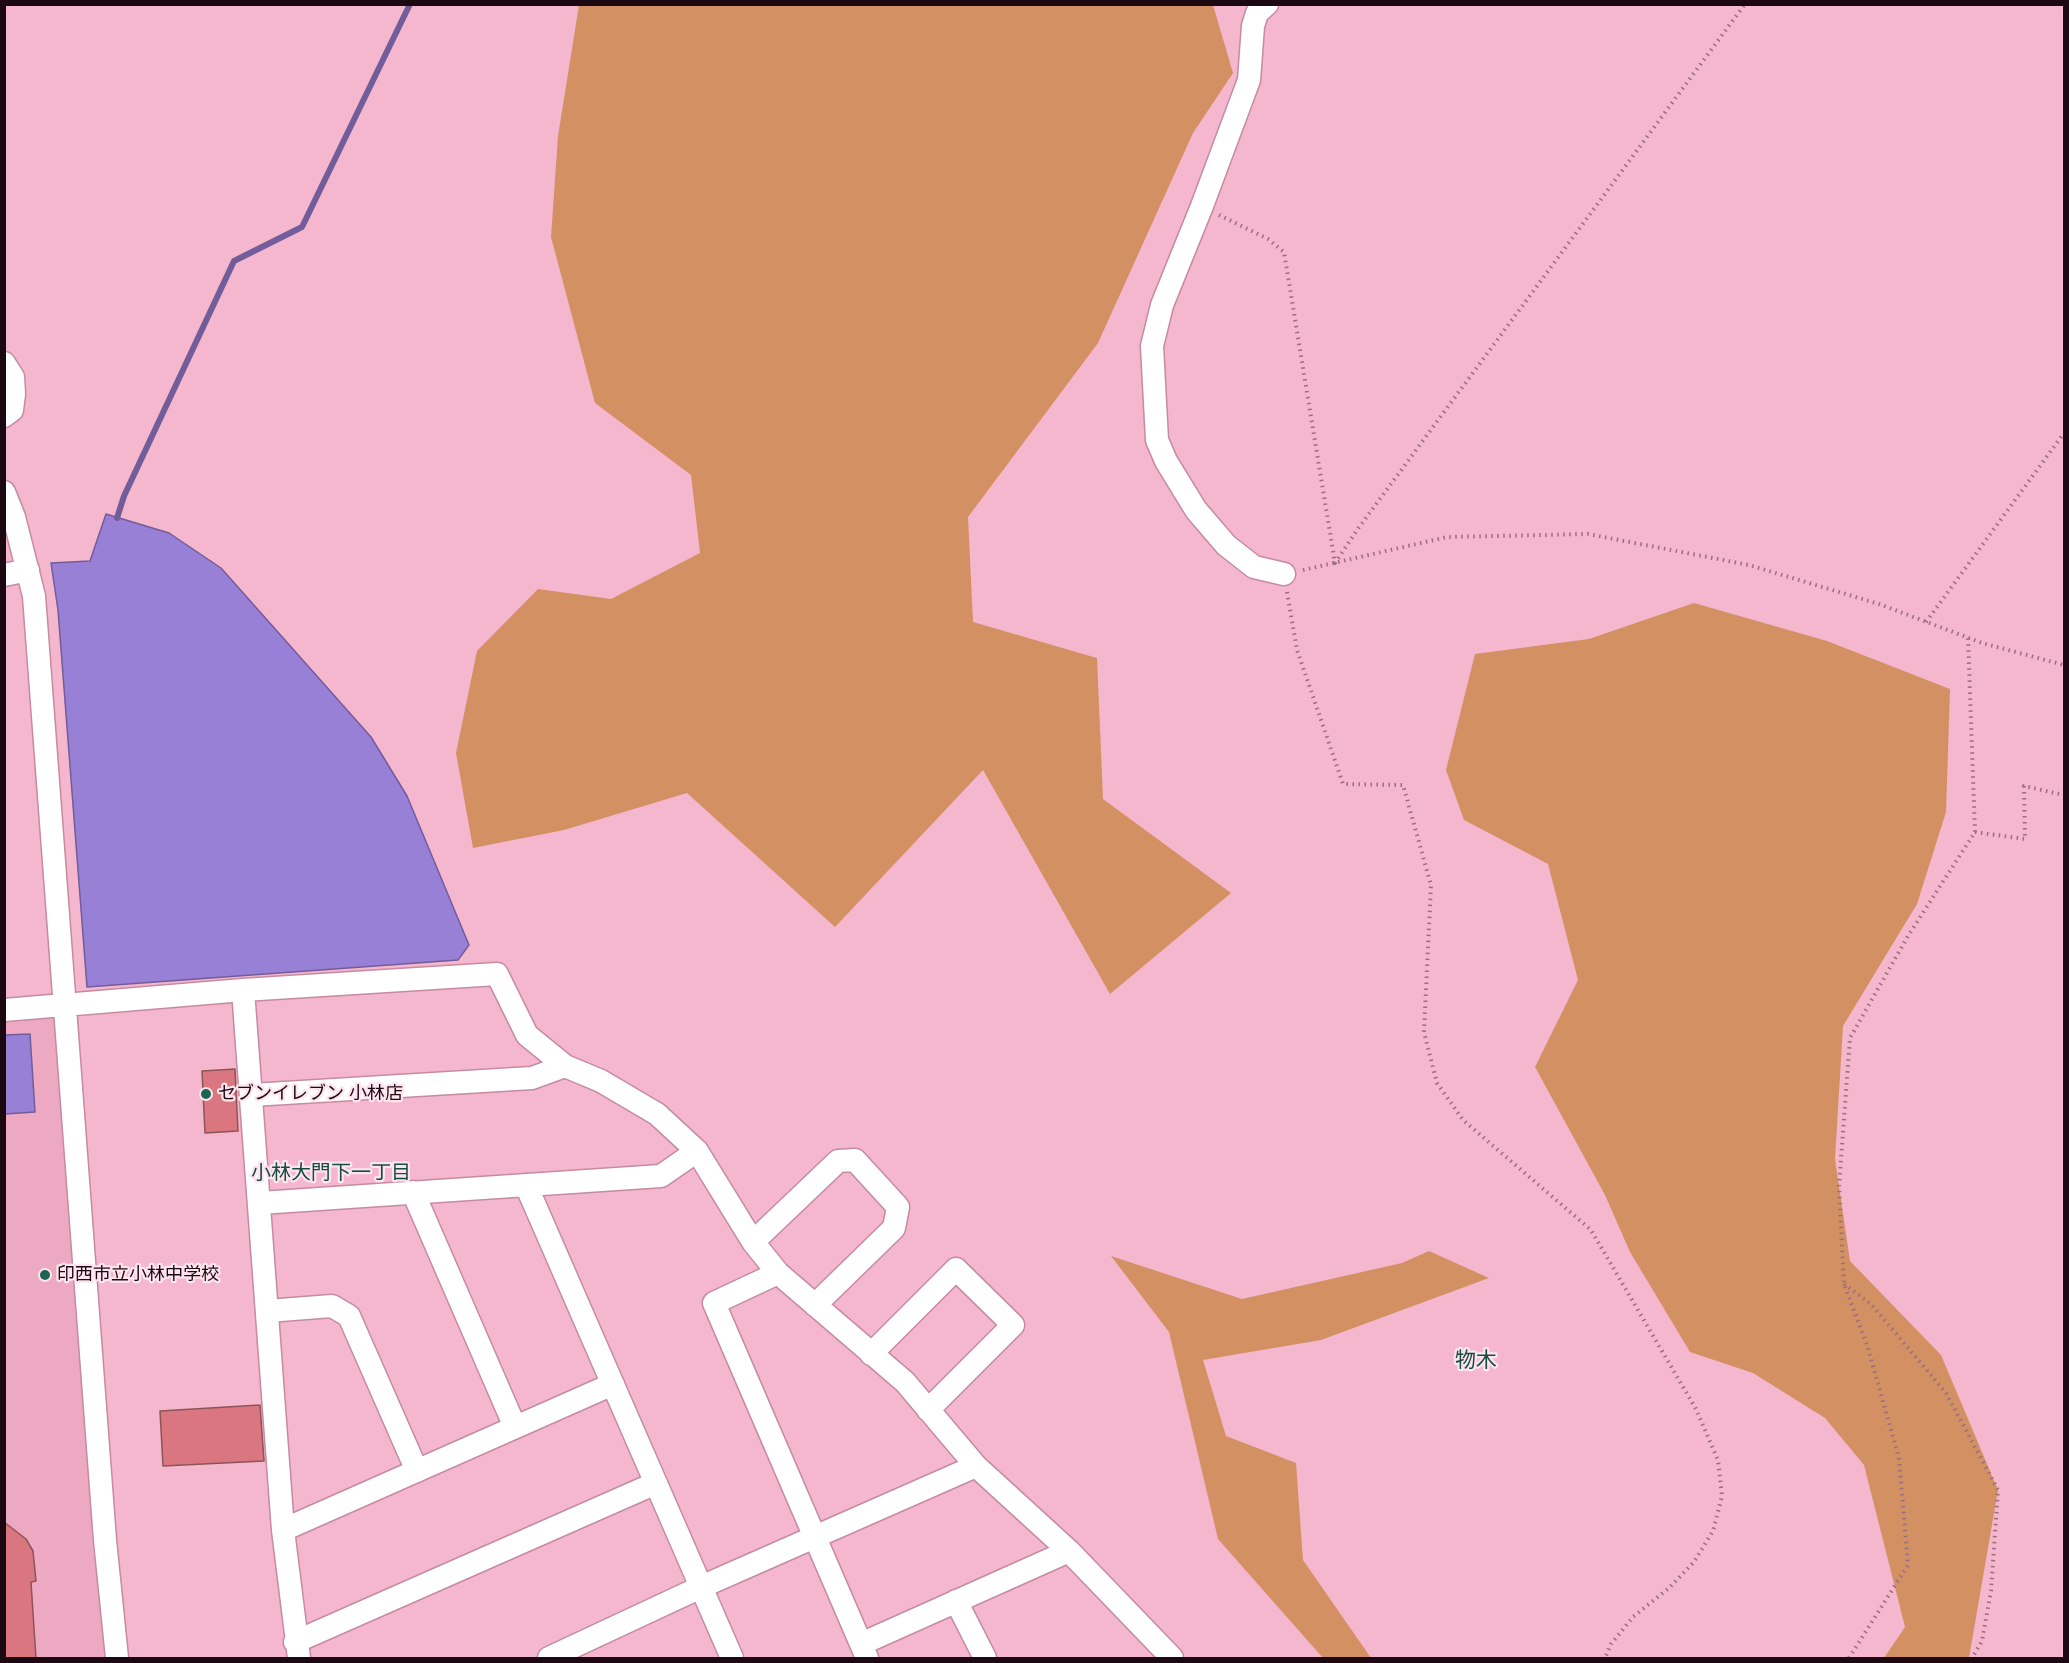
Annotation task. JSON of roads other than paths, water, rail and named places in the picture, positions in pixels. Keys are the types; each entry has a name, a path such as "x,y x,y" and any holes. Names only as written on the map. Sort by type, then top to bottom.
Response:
{"street":[{"path":"1267,4 1257,13 1253,26 1249,80 1203,206 1162,305 1152,346 1157,440 1166,461 1196,510 1226,545 1254,567 1284,574"},
{"path":"4,363 13,377 14,394 12,411 4,416"},
{"path":"4,492 34,596 117,1659"},
{"path":"4,575 28,570"},
{"path":"4,1010 243,990 497,974 527,1035 565,1066 601,1081 657,1114 697,1151 753,1242 778,1273 905,1383 976,1466 1069,1551 1172,1659"},
{"path":"243,990 283,1530 297,1650 656,1483"},
{"path":"252,1095 532,1078 565,1066"},
{"path":"260,1203 661,1176 697,1151"},
{"path":"753,1242 838,1161 855,1160 898,1208 894,1228 815,1305"},
{"path":"526,1185 732,1659"},
{"path":"413,1192 515,1427"},
{"path":"871,1354 956,1269 1012,1325 928,1410"},
{"path":"778,1273 714,1303 864,1651 956,1601 1069,1551"},
{"path":"267,1311 332,1306 349,1316 417,1471"},
{"path":"283,1530 613,1384"},
{"path":"549,1659 701,1587 976,1466"},
{"path":"956,1601 985,1659"}],"waterway":[{"path":"117,518 124,496 234,261 302,227 410,4"}],"place":[{"name":"セブンイレブン 小林店","path":"206,1094"},
{"name":"印西市立小林中学校","path":"45,1275"}],"district":[{"name":"小林大門下一丁目","path":"331,1173"},
{"name":"物木","path":"1476,1361"}]}
